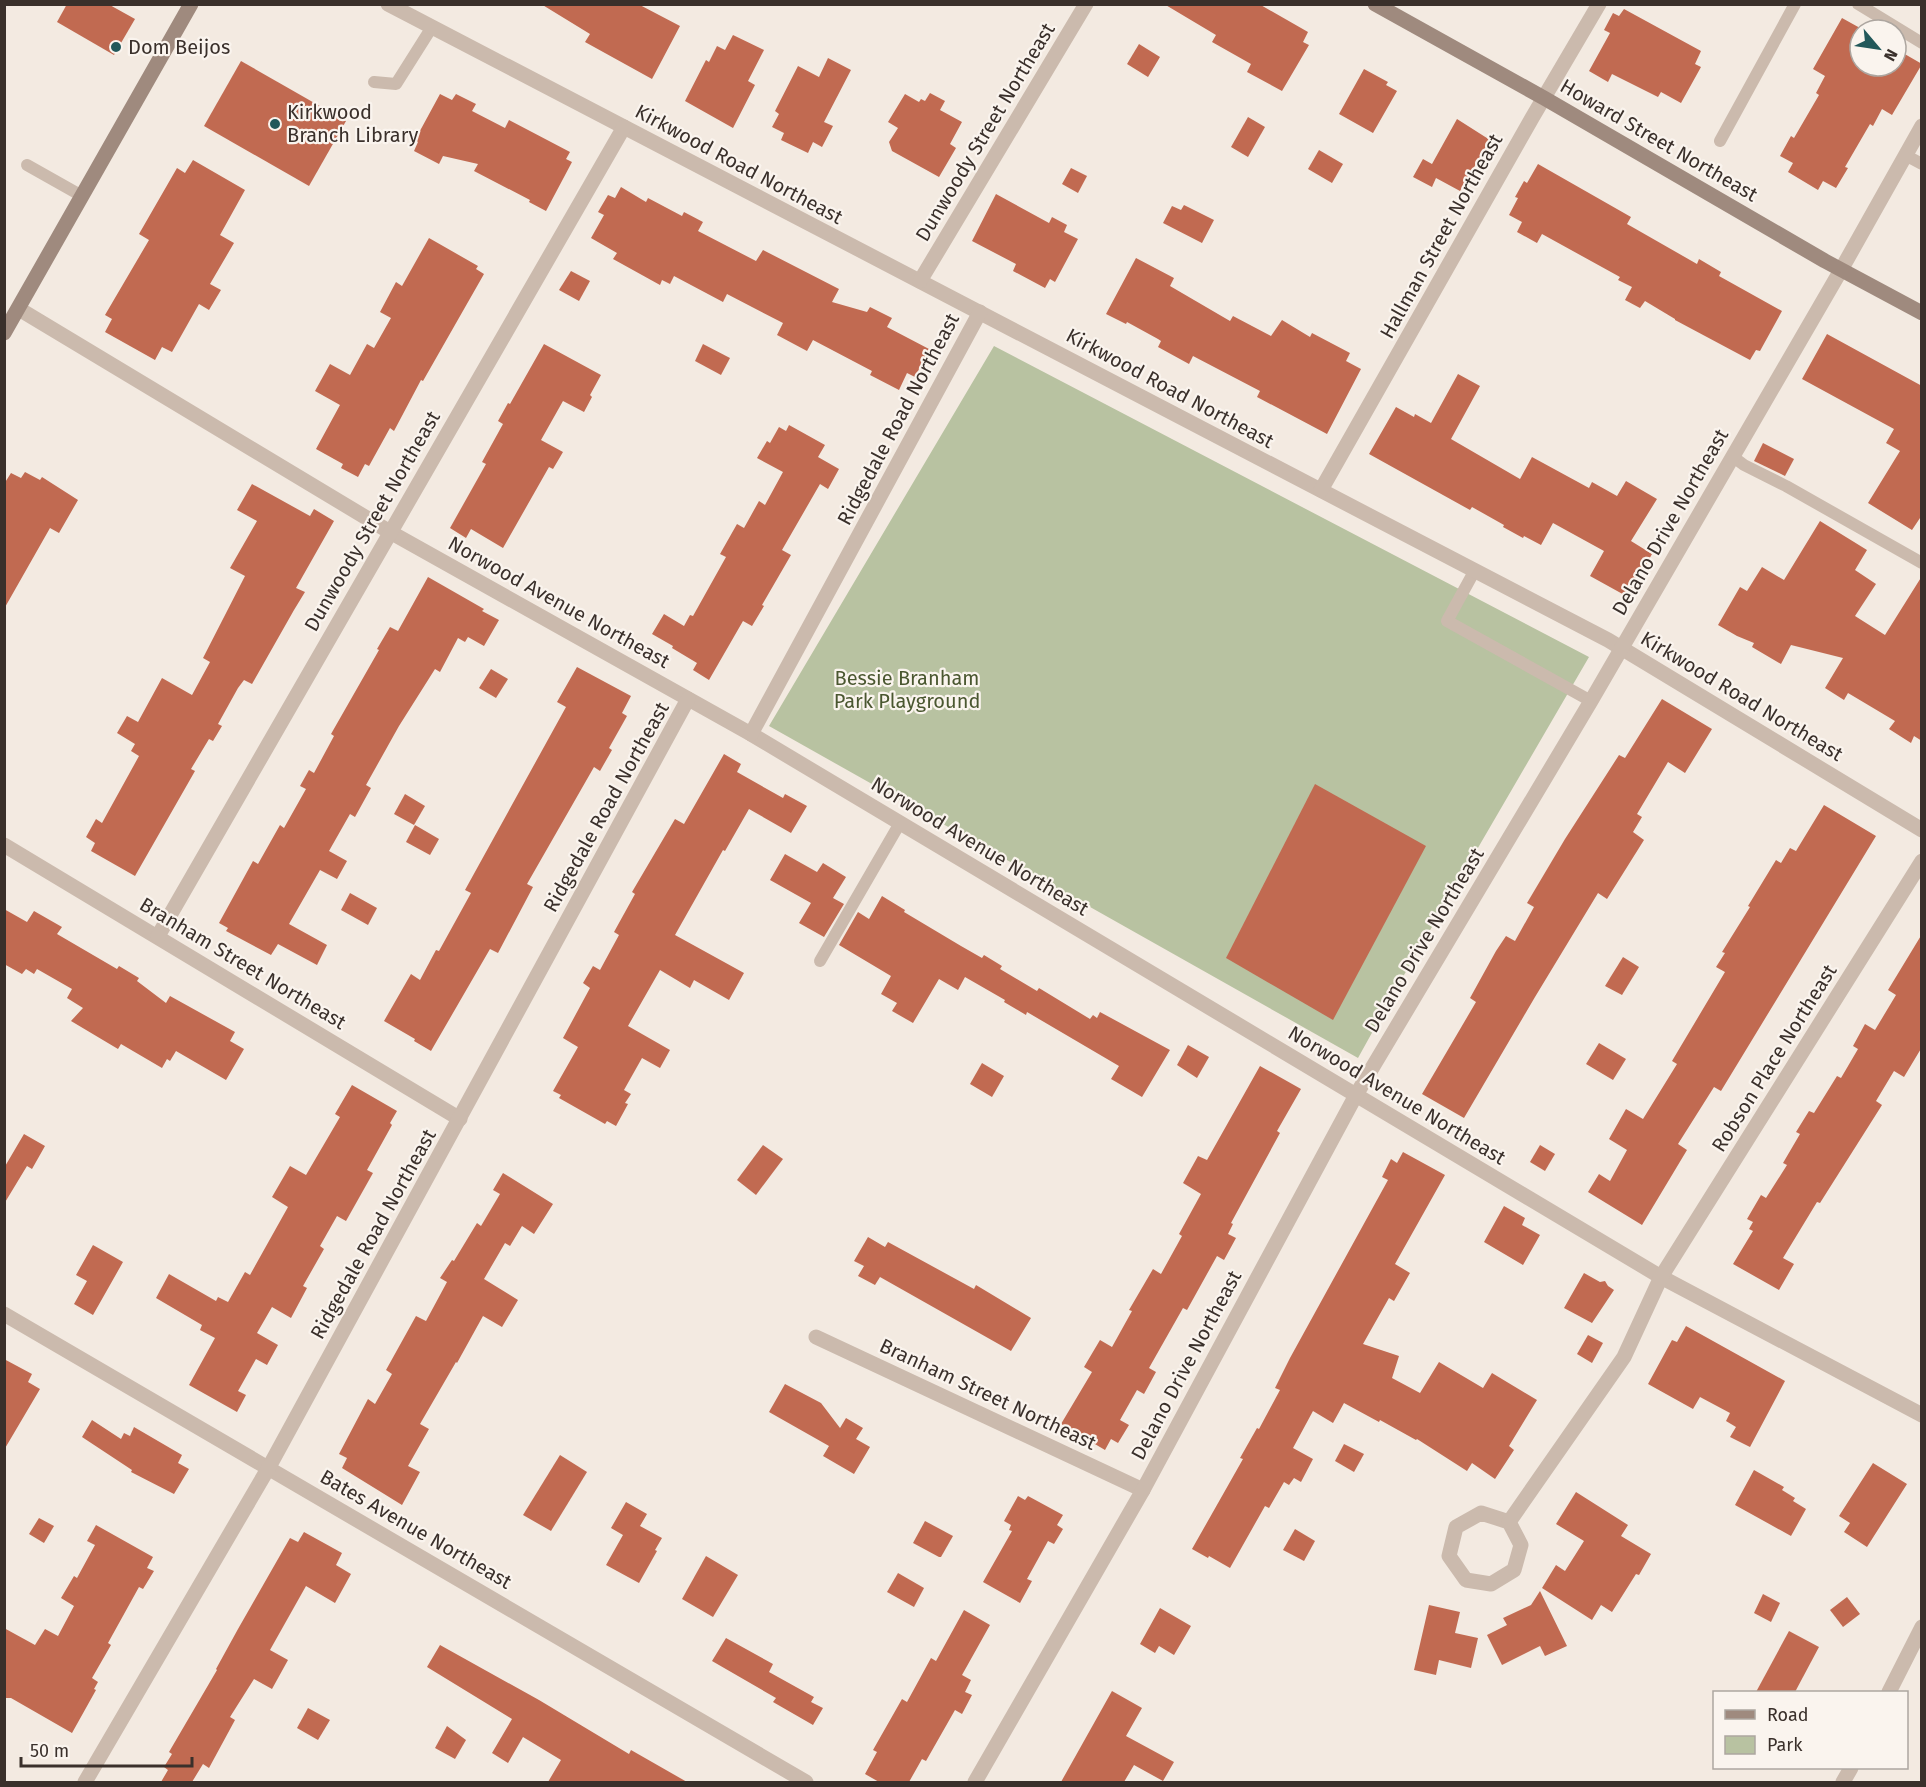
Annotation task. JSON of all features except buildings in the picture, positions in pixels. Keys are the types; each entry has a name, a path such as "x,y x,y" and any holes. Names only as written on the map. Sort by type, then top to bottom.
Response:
{"street":[{"path":"4,333 191,4"},
{"name":"Kirkwood Road Northeast","path":"388,4 1622,647 1922,830"},
{"name":"Dunwoody Street Northeast","path":"920,281 1086,4"},
{"name":"Howard Street Northeast","path":"1375,4 1544,98 1841,270 1922,313"},
{"name":"Hallman Street Northeast","path":"1321,490 1599,4"},
{"name":"Delano Drive Northeast","path":"975,1782 1143,1490 1356,1095 1591,701 1922,126"},
{"name":"Dunwoody Street Northeast","path":"158,936 624,127"},
{"name":"Norwood Avenue Northeast","path":"19,309 390,532 751,735 1661,1277 1922,1415"},
{"name":"Ridgedale Road Northeast","path":"751,735 980,312"},
{"name":"Ridgedale Road Northeast","path":"85,1782 269,1467 688,699"},
{"name":"Branham Street Northeast","path":"4,845 460,1119"},
{"name":"Robson Place Northeast","path":"1509,1522 1624,1357 1661,1277 1922,861"},
{"name":"Bates Avenue Northeast","path":"4,1314 806,1782"},
{"name":"Branham Street Northeast","path":"816,1336 1143,1490"},
{"path":"1481,1513 1509,1522 1521,1545 1514,1570 1491,1584 1466,1580 1449,1556 1456,1527 1481,1513"},
{"path":"1890,1691 1922,1628"}],"lane":[{"path":"1720,141 1796,4"},
{"path":"1858,4 1922,43"},
{"path":"374,82 396,84 432,27"},
{"path":"1905,155 1922,164"},
{"path":"27,165 82,196"},
{"path":"1732,456 1744,465 1786,486 1922,563"},
{"path":"1475,570 1447,621 1591,701"},
{"path":"820,961 900,823"}],"green space":[{"name":"Bessie Branham Park Playground","path":"994,346 1589,657 1358,1058 769,726"}],"place":[{"name":"Dom Beijos","path":"116,47"},
{"name":"Kirkwood Branch Library","path":"275,124"}]}
